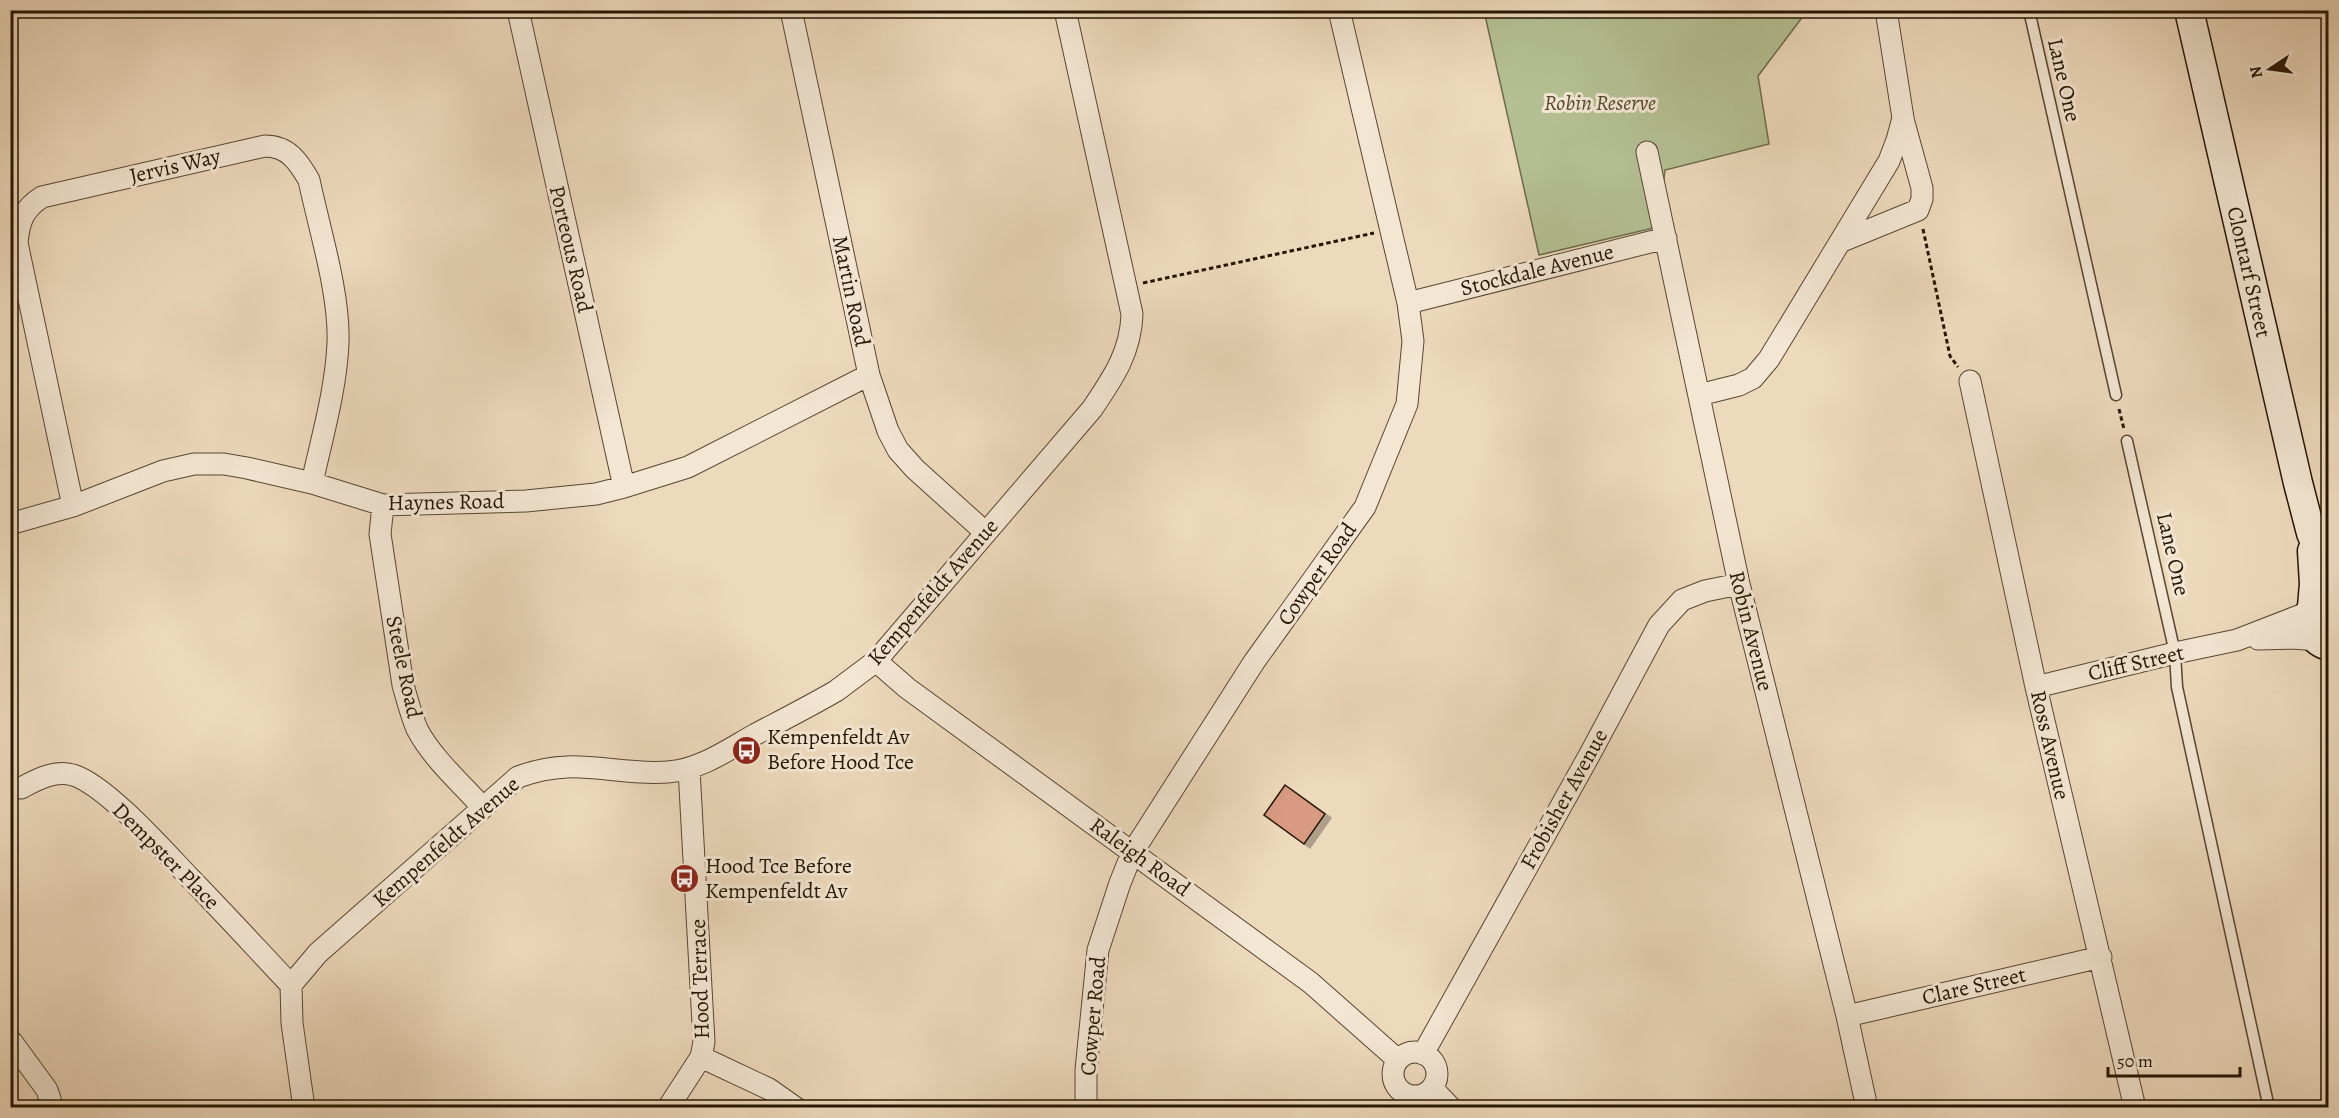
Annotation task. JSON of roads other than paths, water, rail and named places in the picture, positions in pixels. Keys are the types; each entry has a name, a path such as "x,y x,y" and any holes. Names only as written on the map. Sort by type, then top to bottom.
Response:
{"street":[{"name":"Porteous Road","path":"518,10 624,487"},
{"name":"Martin Road","path":"791,10 869,375 888,431 898,450 915,469 986,533"},
{"name":"Kempenfeldt Avenue","path":"291,985 318,953 518,777 552,767 574,765 668,772 689,769 837,691 876,661 1092,409 1120,367 1131,332 1132,314 1128,286 1065,10"},
{"name":"Cowper Road","path":"1086,1107 1086,1070 1098,950 1132,853 1254,662 1365,507 1407,404 1413,340 1408,303 1339,10"},
{"path":"1842,241 1918,210 1922,199 1922,188 1903,118 1886,10"},
{"name":"Clontarf Street","path":"2188,10 2311,534 2317,605 2308,625 2324,646"},
{"path":"1699,395 1739,385 1753,378 1769,359 1889,161 1903,118"},
{"name":"Jervis Way","path":"73,506 17,243 23,213 42,197 265,146 277,146 288,152 300,165 309,180 337,318 338,343 331,397 312,483"},
{"name":"Robin Avenue","path":"1647,152 1739,584 1867,1107"},
{"name":"Stockdale Avenue","path":"1408,303 1666,238"},
{"name":"Haynes Road","path":"10,524 73,506 163,471 194,464 224,465 312,483 382,505 537,500 587,495 624,487 688,467 869,375"},
{"name":"Ross Avenue","path":"1970,381 2036,687 2136,1107"},
{"name":"Steele Road","path":"382,505 380,534 403,685 410,708 418,730 431,750 483,807"},
{"name":"Clontarf Street","path":"2311,534 2328,575"},
{"name":"Frobisher Avenue","path":"1423,1054 1659,625 1682,600 1705,591 1739,584"},
{"name":"Cliff Street","path":"2237,640 2317,605"},
{"name":"Cliff Street","path":"2036,687 2237,640 2293,638 2324,646"},
{"name":"Raleigh Road","path":"876,661 917,695 1311,983 1398,1060"},
{"name":"Hood Terrace","path":"668,1107 701,1057 704,1030 689,769"},
{"name":"Dempster Place","path":"21,788 45,776 63,774 80,778 94,787 159,845 291,985"},
{"name":"Clare Street","path":"1846,1016 2101,957"},
{"path":"291,985 292,1023 303,1107"},
{"path":"12,1042 47,1090 53,1107"},
{"path":"1410,1053 1429,1057 1436,1068 1437,1076 1432,1088 1419,1096 1400,1100 1393,1072 1398,1060 1410,1053"},
{"path":"701,1057 769,1089 796,1107"},
{"path":"1432,1088 1451,1107"}],"lane":[{"name":"Lane One","path":"2028,10 2116,395"},
{"name":"Lane One","path":"2127,441 2175,653 2177,687 2269,1107"}],"place":[{"name":"Kempenfeldt Av Before Hood Tce","path":"746,750"},
{"name":"Hood Tce Before Kempenfeldt Av","path":"684,879"}],"park label":[{"name":"Robin Reserve","path":"1600,103"}]}
